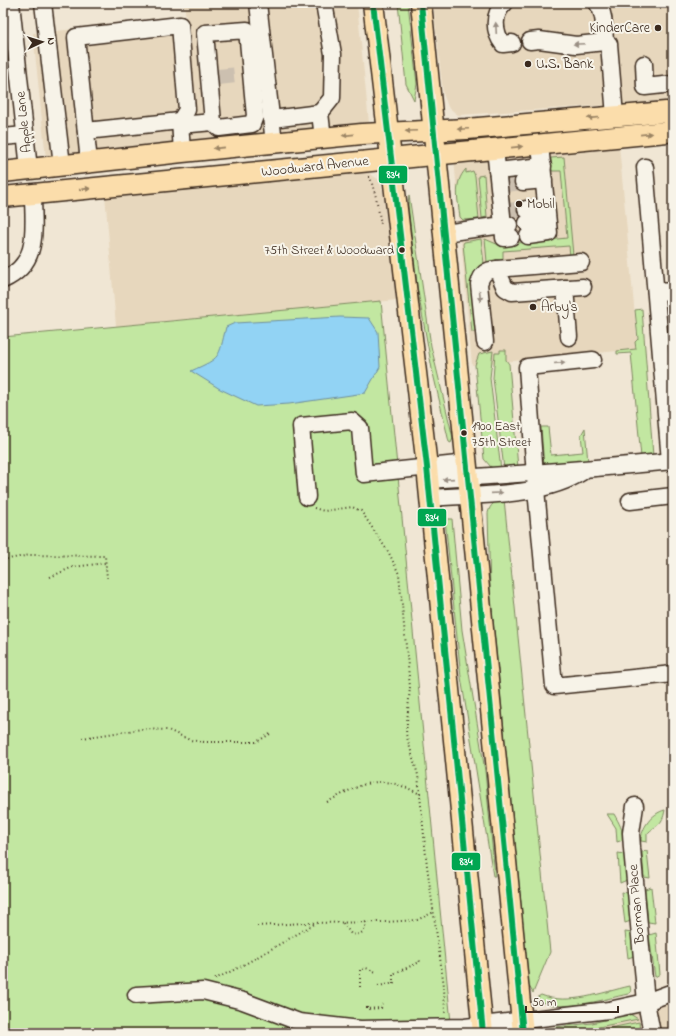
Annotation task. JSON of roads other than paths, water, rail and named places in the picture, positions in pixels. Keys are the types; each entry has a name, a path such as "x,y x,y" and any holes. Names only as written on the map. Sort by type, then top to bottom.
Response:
{"main road":[{"path":"373,3 428,482 483,1028"},
{"path":"421,3 522,1027"},
{"name":"Woodward Avenue","path":"3,172 182,152 387,132 480,128 666,112 673,115"},
{"name":"Woodward Avenue","path":"3,196 495,150 667,132 673,128"}],"street":[{"name":"Apple Lane","path":"11,3 29,169"},
{"path":"43,3 62,165"},
{"path":"258,3 274,143"},
{"path":"272,119 320,113 332,98 333,54 324,3"},
{"path":"505,3 499,10 495,22 496,35 503,44 512,43"},
{"path":"597,3 602,14 605,42 609,44 615,116"},
{"path":"89,162 76,37 180,26 187,110 180,123 182,152"},
{"path":"86,131 180,123 213,122 220,128 252,124 255,116 245,75 247,30 205,33 213,78 213,122"},
{"path":"530,41 539,40 576,45 605,42"},
{"path":"644,64 645,87 673,84"},
{"path":"320,113 323,138"},
{"path":"3,137 25,135"},
{"path":"540,145 549,233 527,222 547,214"},
{"path":"444,233 506,222 495,150"},
{"path":"307,497 301,426 352,421 360,428 364,474 428,482 468,478 536,481 552,486 572,478 586,469 671,461 645,167"},
{"path":"500,180 544,173"},
{"path":"523,182 544,173"},
{"path":"3,280 14,274 23,266 29,256 34,240 33,194"},
{"path":"485,342 479,284 482,275 486,271 581,262"},
{"path":"497,269 505,288 512,292 583,287"},
{"path":"565,288 569,337"},
{"path":"656,292 673,290"},
{"path":"593,360 527,367 554,686 673,674"},
{"path":"630,501 673,496"},
{"name":"Borman Place","path":"635,806 631,833 646,1002 652,1033"},
{"path":"136,995 197,991 216,993 243,1001 289,1019 323,1026 360,1029 522,1027 646,1002 673,992"}],"water":[{"path":"340,317 369,318 378,332 380,367 365,393 289,404 256,406 220,389 191,371 208,363 217,356 222,345 226,327 235,323"}],"tunnel":[{"path":"218,77 238,75"},
{"path":"506,184 523,182"},
{"path":"508,211 526,209"}],"place":[{"name":"KinderCare","path":"658,28"},
{"name":"U.S. Bank","path":"528,64"},
{"name":"Mobil","path":"519,204"},
{"name":"75th Street & Woodward","path":"402,250"},
{"name":"Arby's","path":"533,307"},
{"name":"1900 East 75th Street","path":"464,433"}]}
